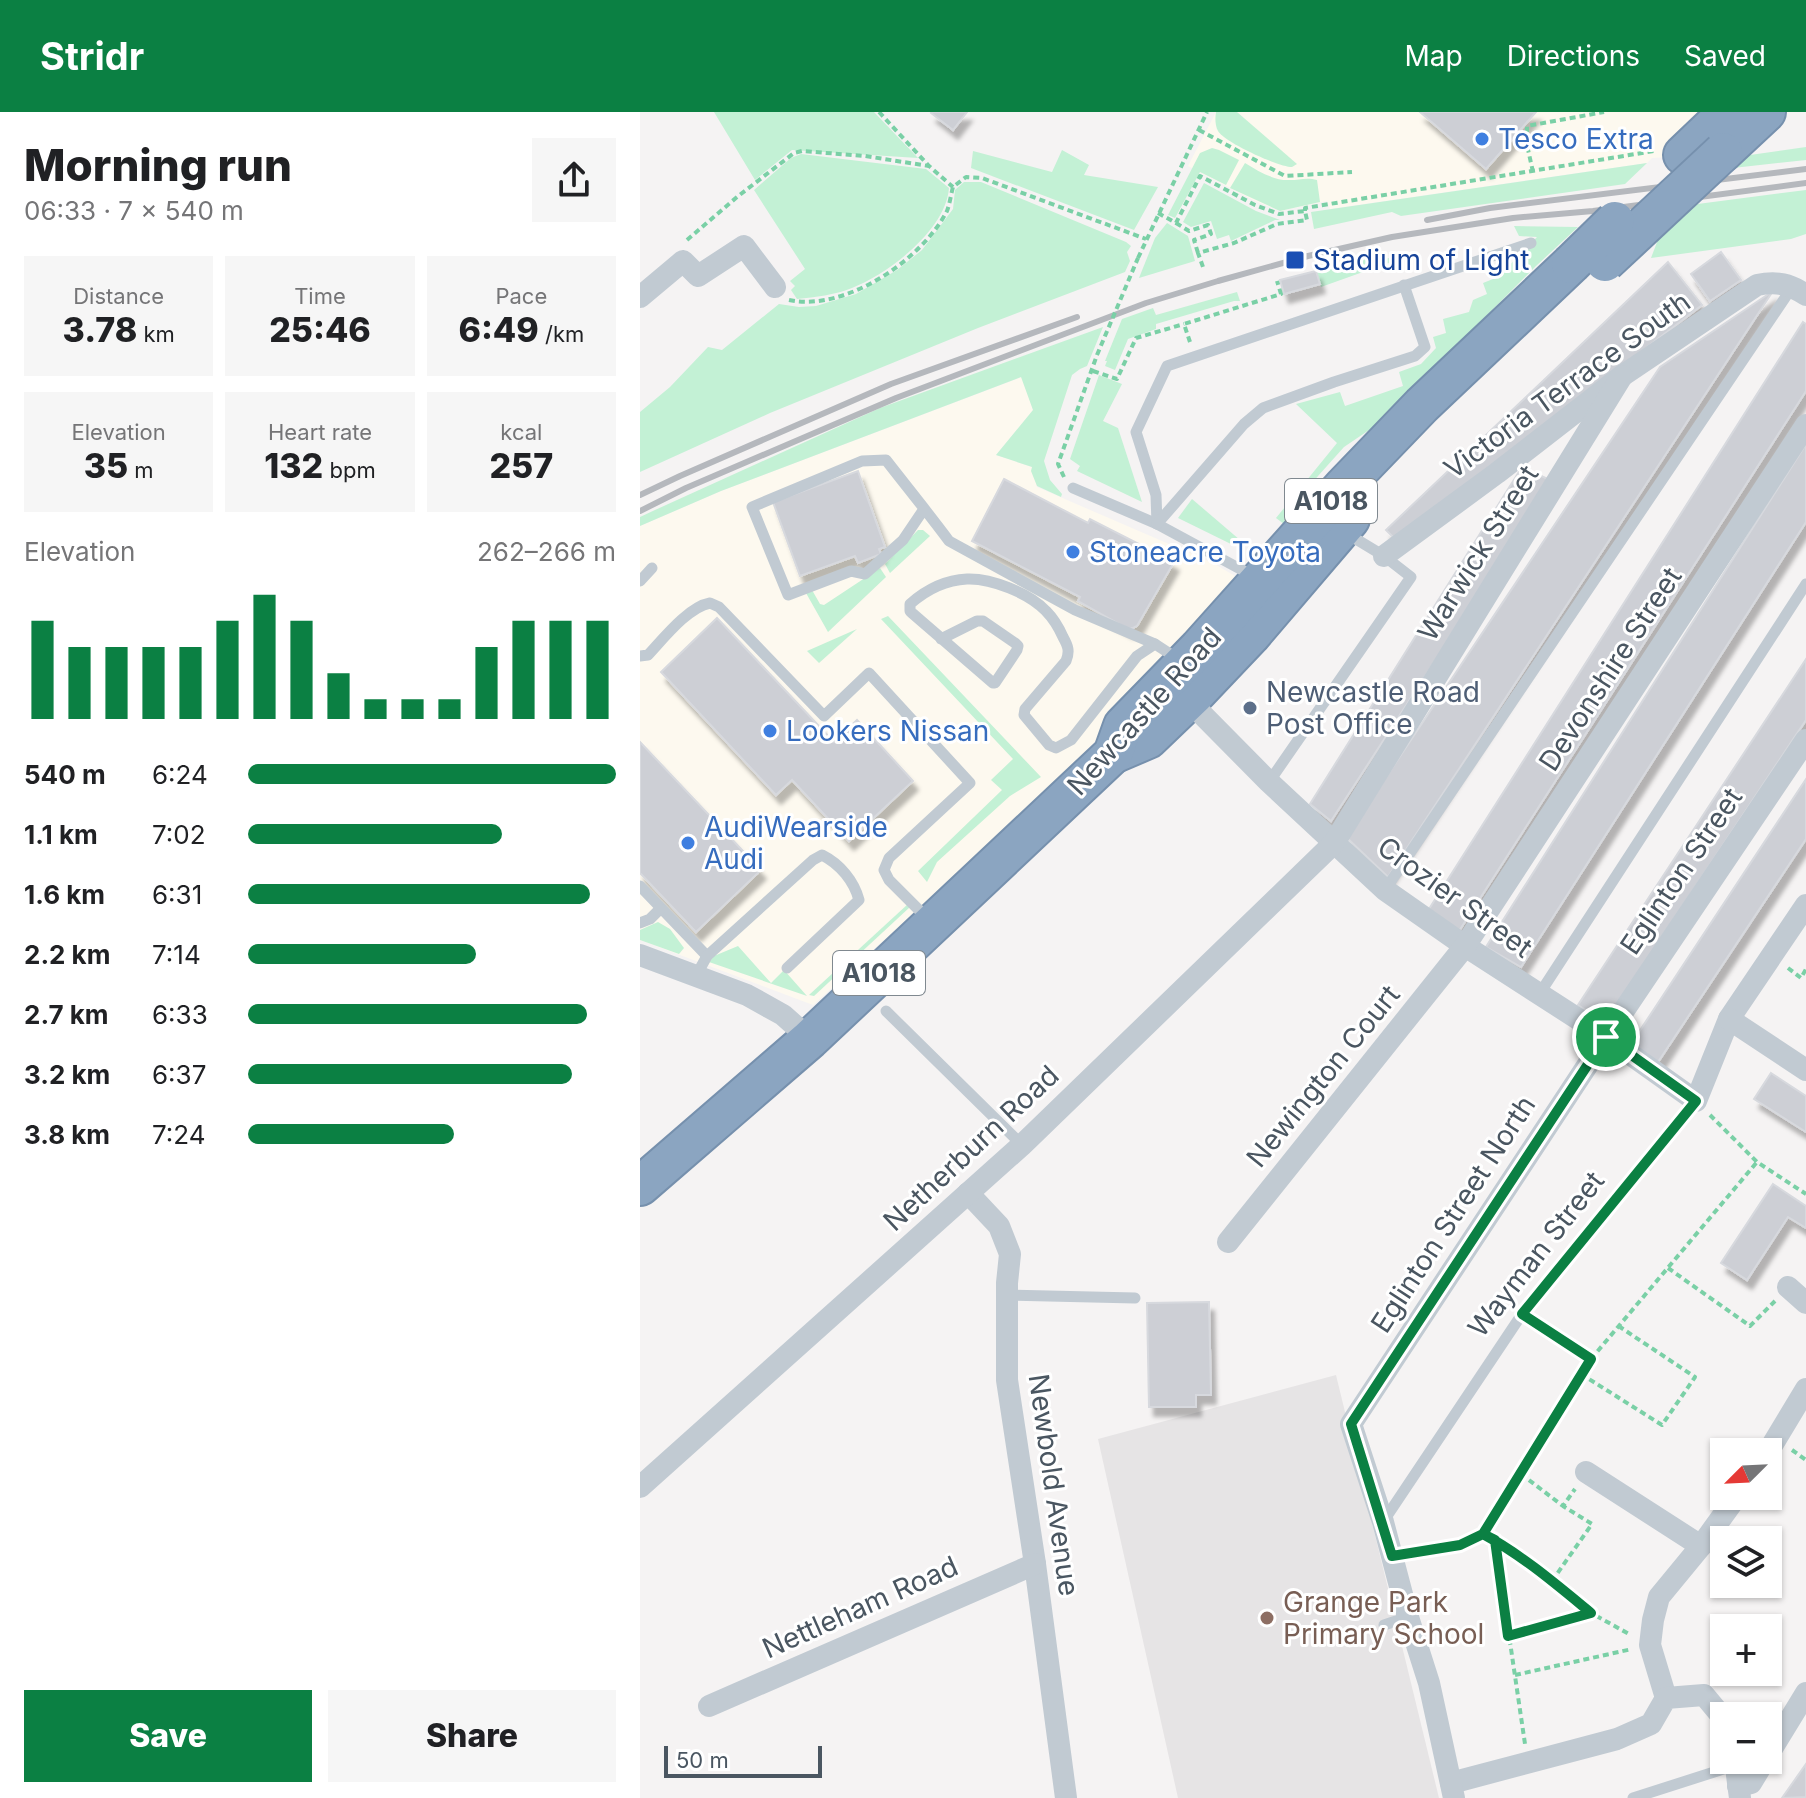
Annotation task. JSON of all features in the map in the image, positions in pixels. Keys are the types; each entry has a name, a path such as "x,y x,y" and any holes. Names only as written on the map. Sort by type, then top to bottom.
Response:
{"highway":[{"name":"A1018","path":"1271,589 1341,529 1411,450 1588,263 1672,149 1728,112"},
{"name":"A1018","path":"1181,674 1251,635 1271,589 1344,486 1422,405 1723,152 1766,112"},
{"name":"Newcastle Road","path":"640,1186 810,1039 1113,754 1148,739 1181,674"}],"street":[{"path":"640,297 683,261 698,276 744,246 775,287"},
{"name":"Victoria Terrace South","path":"1384,556 1622,376 1757,285 1773,282 1799,291"},
{"name":"Warwick Street","path":"1334,843 1622,376"},
{"name":"Devonshire Street","path":"1465,946 1806,425"},
{"name":"Crozier Street","path":"1181,674 1269,782 1385,890 1606,1037 1696,1101"},
{"name":"Eglinton Street","path":"1606,1037 1806,740"},
{"name":"Netherburn Road","path":"640,1487 1022,1145 1334,843"},
{"name":"Wayman Street","path":"1696,1101 1729,1019 1806,905"},
{"name":"Newington Court","path":"1228,1242 1465,946"},
{"path":"640,955 701,966 783,1015 810,1039"},
{"path":"1729,1019 1806,1070"},
{"name":"Eglinton Street North","path":"1383,1522 1351,1424 1606,1037"},
{"name":"Newbold Avenue","path":"968,1193 999,1226 1010,1254 1007,1380 1066,1798"},
{"path":"1788,1287 1806,1303"},
{"path":"1776,1438 1806,1389"},
{"path":"1586,1472 1701,1546"},
{"path":"1383,1522 1429,1683 1452,1790 1528,1763 1617,1739 1651,1724 1666,1698 1650,1645 1659,1597 1727,1510"},
{"name":"Nettleham Road","path":"709,1706 1035,1564"},
{"path":"1782,1732 1806,1693"},
{"path":"1666,1698 1704,1695 1710,1702"},
{"path":"1737,1777 1751,1783 1756,1774"}],"lane":[{"path":"1157,524 1156,495 1136,432 1167,366 1531,243"},
{"path":"1157,524 1244,424 1263,408 1415,356 1425,347 1404,285"},
{"path":"1385,890 1799,291"},
{"path":"924,509 903,540 865,574 851,571 788,595 752,507 862,461 886,460 949,541 1075,610 1181,674"},
{"path":"1073,488 1157,524 1271,589"},
{"path":"1269,782 1411,577 1341,529"},
{"path":"640,581 652,568"},
{"path":"941,639 981,621 1015,643 1017,650 993,683 941,639 910,611 910,604 933,587 970,579 998,583 1048,612 1067,643 1069,655 1025,709 1024,715 1049,745 1056,748 1071,740 1137,656 1181,674"},
{"path":"1540,993 1806,584"},
{"path":"640,656 648,655 682,620 710,603 719,607 824,716 869,673 970,783 889,858 884,870 889,880 932,923"},
{"path":"640,886 701,966 813,860 822,855 831,859 845,873 859,900 787,968"},
{"path":"640,923 650,919 660,909"},
{"path":"886,1011 1022,1145"},
{"name":"Wayman Street","path":"1383,1522 1522,1314 1696,1101"},
{"path":"1007,1295 1135,1298"},
{"path":"1384,1625 1408,1617"},
{"path":"1633,1798 1737,1777"}],"path":[{"path":"879,112 953,187"},
{"path":"1073,488 1062,475 1058,464 1097,355 1146,239 1207,112"},
{"path":"1533,172 1527,145 1527,126 1604,112"},
{"path":"1199,130 1285,176 1352,172"},
{"path":"1176,223 1200,176 1279,214 1672,149"},
{"path":"683,261 683,244 794,153 865,156 929,166"},
{"path":"775,287 788,300 804,303 829,300 861,288 899,266 934,231 949,208 953,187 966,177 982,178 1146,239"},
{"path":"1198,253 1234,243 1277,224 1307,220 1305,211"},
{"path":"1158,213 1189,231 1208,225 1211,234 1194,240 1203,267"},
{"path":"1093,371 1117,379 1136,338 1281,294 1277,281"},
{"path":"1184,324 1195,356"},
{"path":"1696,1101 1757,1162 1806,1194"},
{"path":"1392,1556 1460,1545 1483,1534 1591,1359 1757,1162"},
{"path":"1668,1268 1750,1326 1788,1287"},
{"path":"1522,1314 1591,1359"},
{"path":"1581,1374 1662,1425 1695,1377 1620,1327"},
{"path":"1563,1506 1586,1472"},
{"path":"1521,1474 1592,1524 1552,1581"},
{"path":"1483,1534 1552,1581 1591,1613 1650,1645"},
{"path":"1495,1540 1528,1763"},
{"path":"1508,1636 1591,1613"},
{"path":"1515,1675 1650,1645"}],"shaded area":[{"path":"1216,112 1716,112 1669,157 1652,158 1647,163 1330,209 1327,201 1280,211 1188,166"},
{"path":"1022,377 1033,410 996,455 1032,467 1037,487 1213,563 1250,585 1038,799 813,1005 640,940 640,526 721,491"},
{"name":"Grange Park Primary School","path":"1336,1375 1439,1798 1178,1798 1098,1439"}],"green space":[{"path":"714,112 874,112 918,158 792,150 755,180"},
{"path":"1216,112 1237,112 1297,164 1292,167 1275,163 1222,136 1218,131"},
{"path":"1806,147 1806,160 1733,168 1743,156"},
{"path":"1212,148 1239,160 1226,185 1200,172 1175,218 1168,215 1200,153"},
{"path":"1062,150 1089,165 1084,175 1158,187 1134,230 971,168 973,151 1052,172"},
{"path":"801,154 926,169 949,188 945,204 926,234 882,272 845,290 797,299 791,290 795,286 790,281 805,269 754,190 791,158"},
{"path":"1245,163 1278,179 1317,180 1320,202 1280,211 1230,188"},
{"path":"1647,163 1625,184 1401,216 1392,212 1314,229 1311,212"},
{"path":"964,182 981,182 1126,242 1131,246 1127,252 1130,261 1125,272 770,413 640,472 640,412 670,387 708,347 722,350 779,304 816,306 856,294 897,270 922,250 953,209 955,190"},
{"path":"1204,183 1256,211 1280,220 1231,241 1229,235 1217,239 1211,221 1191,227 1183,222"},
{"path":"1806,190 1806,234 1791,239 1651,258 1662,229 1690,205"},
{"path":"1167,223 1188,236 1195,261 1139,278 1155,238"},
{"path":"1514,226 1578,227 1381,422 1344,447 1301,495 1284,524 1276,518 1337,443 1296,404 1340,392 1345,406 1403,386 1399,372 1421,364 1436,348 1433,337 1446,333 1443,319 1469,312 1473,300 1487,294 1483,283 1498,277 1537,237 1519,236"},
{"path":"1419,252 1321,287 1316,271 1373,256 1379,260"},
{"path":"1237,292 1240,301 1156,324 1156,329 1128,339 1115,370 1105,366 1122,319 1153,308 1156,315"},
{"path":"1103,327 1087,366 1072,375 1044,461 1050,480 1062,494 1061,497 1037,486 1032,467 996,455 1033,410 1021,377 721,491 640,526 640,517 880,408"},
{"path":"1099,375 1122,384 1103,421 1118,428 1142,502 1077,471 1080,466 1070,459"},
{"path":"1192,499 1240,540 1235,546 1178,518"},
{"path":"918,530 930,536 890,573 885,564"},
{"path":"880,568 886,577 828,632 806,593 812,590 820,604 824,605"},
{"path":"888,616 1041,777 1010,796 937,862 927,882 918,871 1002,790 991,780 1013,759 881,619"},
{"path":"857,629 819,663 807,651"},
{"path":"908,904 910,907 814,996 809,995"},
{"path":"658,922 670,929 684,948 679,954 640,940 640,930"},
{"path":"738,946 771,983 784,970 807,996 709,962 714,956"}],"building":[{"path":"932,112 967,112 953,130"},
{"name":"Tesco Extra","path":"1420,112 1536,112 1486,169"},
{"path":"1721,252 1741,280 1710,301 1691,274"},
{"path":"1668,262 1702,305 1396,540 1386,530"},
{"path":"1316,271 1320,284 1284,294 1280,280"},
{"path":"1773,291 1388,877 1346,837 1660,367"},
{"path":"1803,322 1806,324 1806,391 1459,931 1429,909"},
{"path":"1806,444 1806,522 1521,967 1486,947"},
{"path":"1522,467 1552,481 1331,821 1310,804"},
{"path":"858,471 885,547 879,549 881,554 858,563 855,556 800,576 773,502"},
{"name":"Stoneacre Toyota","path":"1004,479 1088,523 1090,519 1174,562 1137,626 1128,629 1078,601 1080,597 972,541"},
{"name":"Lookers Nissan","path":"717,618 834,742 857,720 913,781 849,841 792,780 776,795 661,672"},
{"path":"1806,659 1806,720 1605,1023 1578,1005"},
{"name":"AudiWearside Audi","path":"640,742 761,870 696,932 640,873"},
{"path":"1806,779 1806,839 1656,1065 1629,1047"},
{"path":"1771,1073 1806,1096 1806,1132 1754,1099"},
{"path":"1773,1184 1806,1206 1806,1228 1788,1217 1747,1280 1721,1263"},
{"path":"1209,1302 1211,1395 1196,1395 1196,1407 1149,1407 1147,1303"},
{"path":"1806,1764 1806,1797 1782,1798"}],"railway":[{"path":"1427,220 1490,208 1806,169"},
{"path":"640,511 686,488 896,398 1146,303 1218,281 1392,237 1513,218 1593,211 1806,183"},
{"path":"640,495 891,384 1077,317"}],"place":[{"name":"Tesco Extra","path":"1482,139"},
{"name":"Stadium of Light","path":"1295,260"},
{"name":"Stoneacre Toyota","path":"1073,552"},
{"name":"Newcastle Road Post Office","path":"1250,708"},
{"name":"Lookers Nissan","path":"770,731"},
{"name":"AudiWearside Audi","path":"688,843"},
{"name":"Grange Park Primary School","path":"1267,1618"}],"route":[{"path":"1606,1037 1351,1424 1392,1556 1460,1545 1483,1534 1495,1540 1552,1581 1591,1613 1508,1636 1495,1540 1483,1534 1591,1359 1522,1314 1696,1101 1606,1037"}]}
